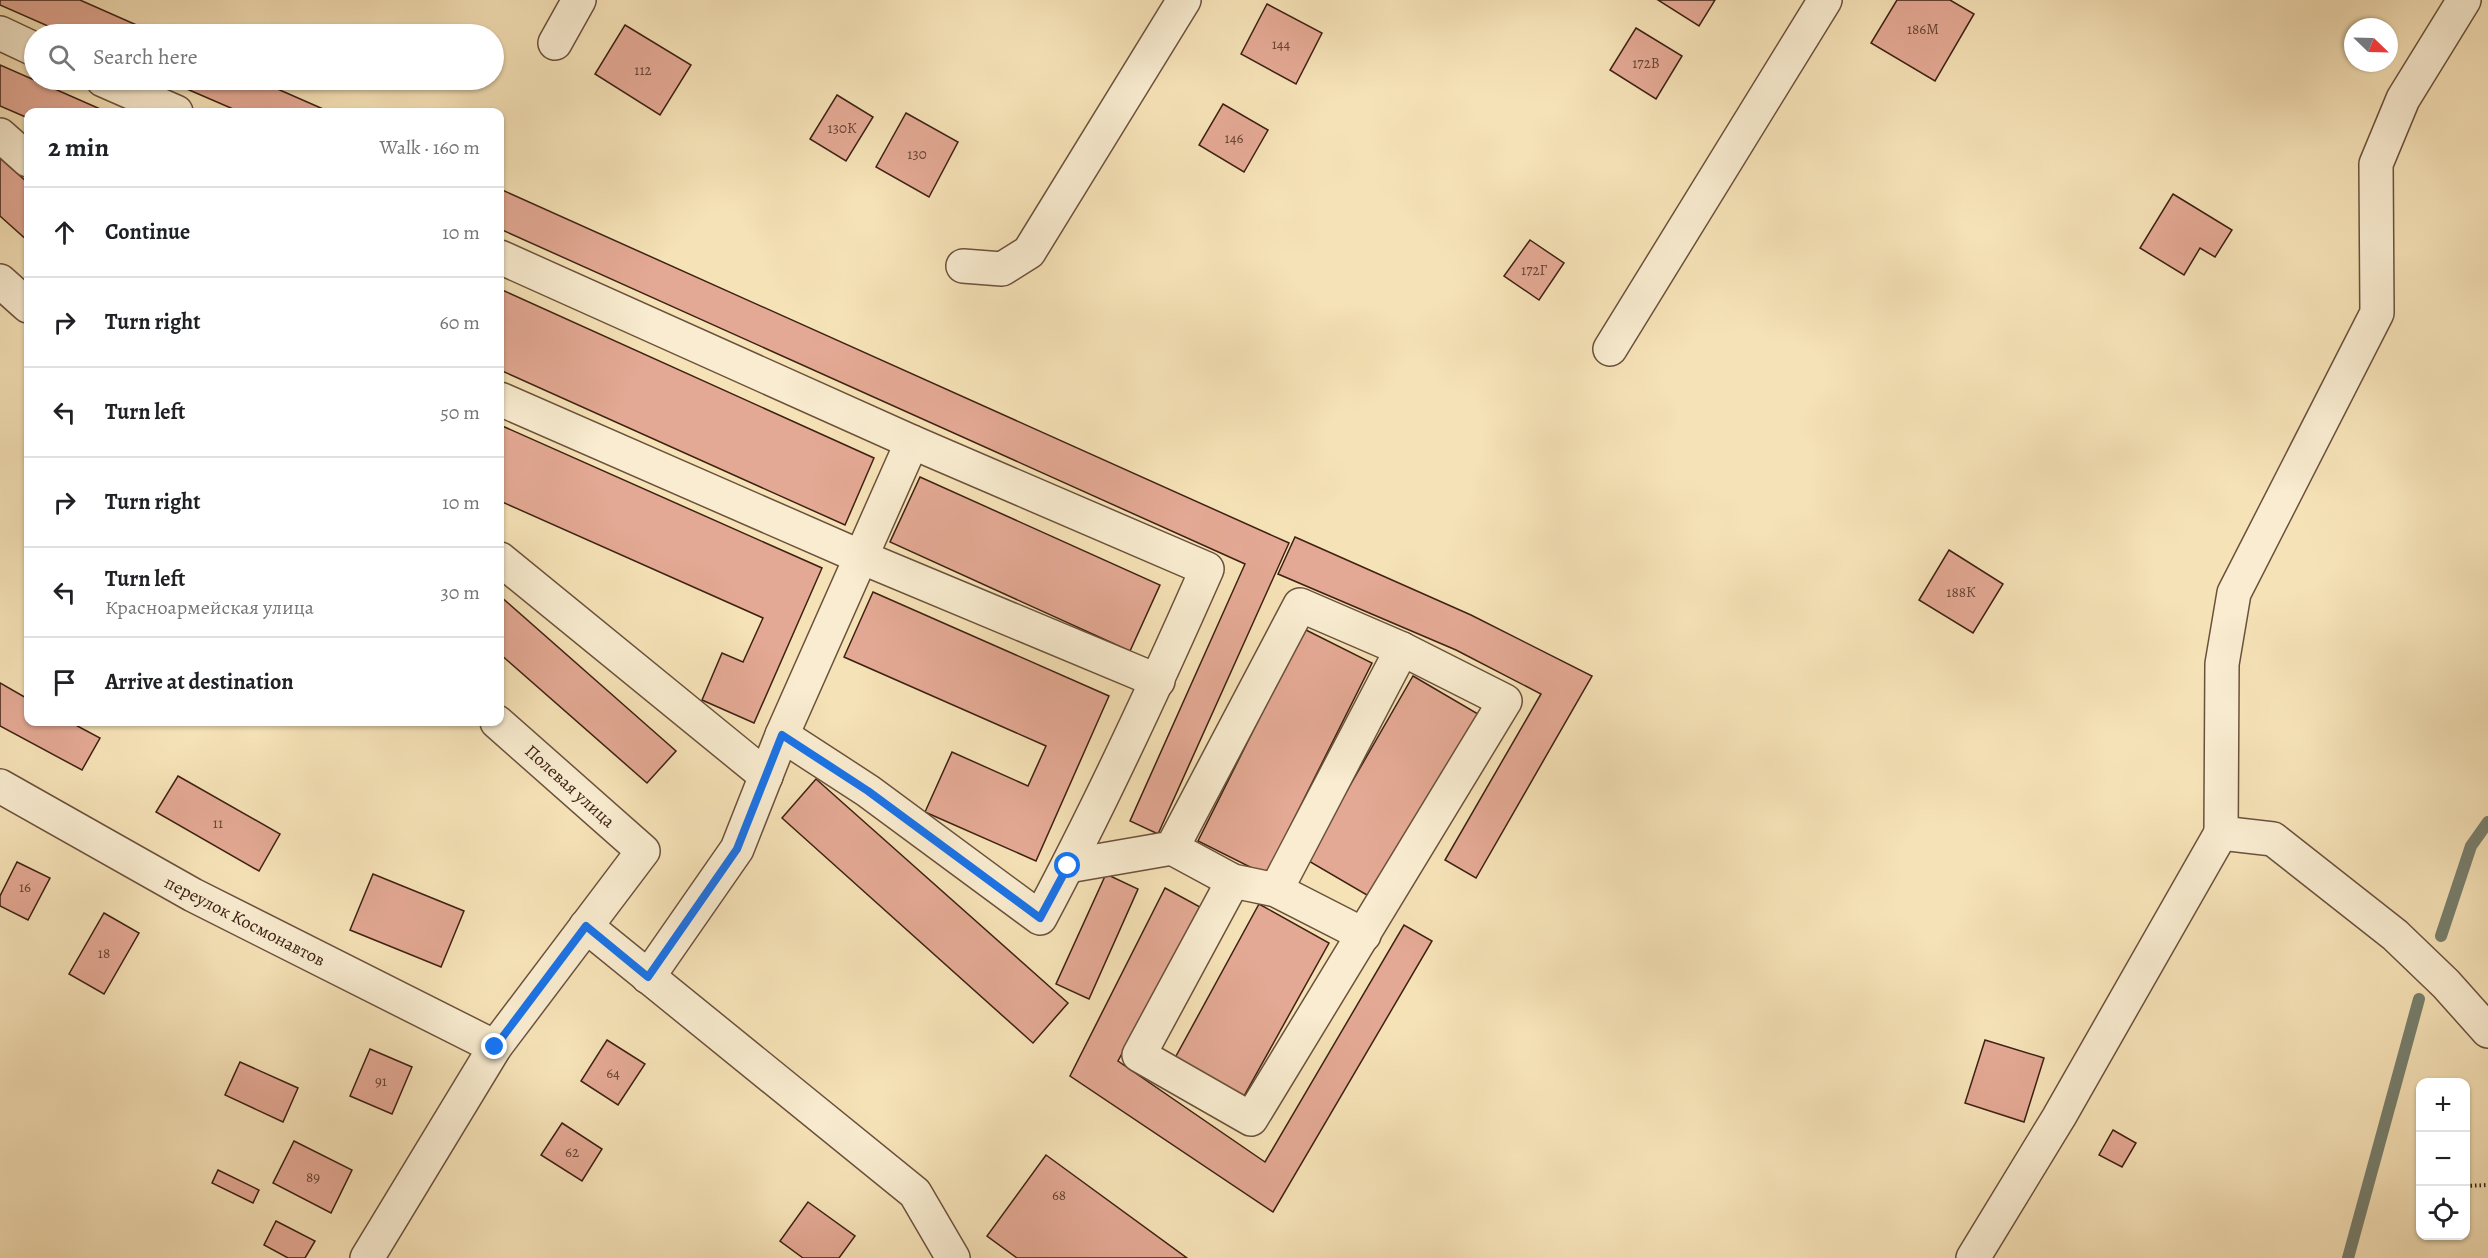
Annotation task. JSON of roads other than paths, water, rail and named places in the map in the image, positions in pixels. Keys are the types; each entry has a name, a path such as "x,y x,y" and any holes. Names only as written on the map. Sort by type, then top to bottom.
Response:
{"street":[{"path":"555,43 579,0"},
{"path":"963,266 1002,269 1029,252 1184,0"},
{"path":"1610,349 1825,0"},
{"path":"1973,1258 2059,1117 2221,833 2223,664 2234,592 2377,313 2376,164 2403,99 2464,0"},
{"path":"0,33 24,44"},
{"path":"126,90 167,108"},
{"path":"0,135 24,156"},
{"path":"504,259 912,442 1207,569 1158,681 1068,866 1040,918 868,791 782,735"},
{"path":"0,281 24,302"},
{"path":"504,401 861,557 1158,681"},
{"path":"648,977 737,849 782,735 912,442"},
{"path":"504,562 766,776"},
{"path":"1172,848 1300,604 1402,649 1505,701 1251,1119 1139,1055 1233,881"},
{"path":"1276,890 1402,649"},
{"name":"Полевая улица","path":"501,726 643,851 586,926"},
{"name":"переулок Космонавтов","path":"0,786 193,895 495,1047"},
{"path":"2221,833 2273,839 2395,935 2446,984 2488,1031"},
{"path":"1068,866 1172,848 1233,881 1276,890 1364,935"},
{"path":"367,1258 495,1047 586,926 915,1193 953,1258"}],"waterway":[{"path":"2441,936 2471,846 2488,822"},
{"path":"2348,1258 2419,999"}]}
